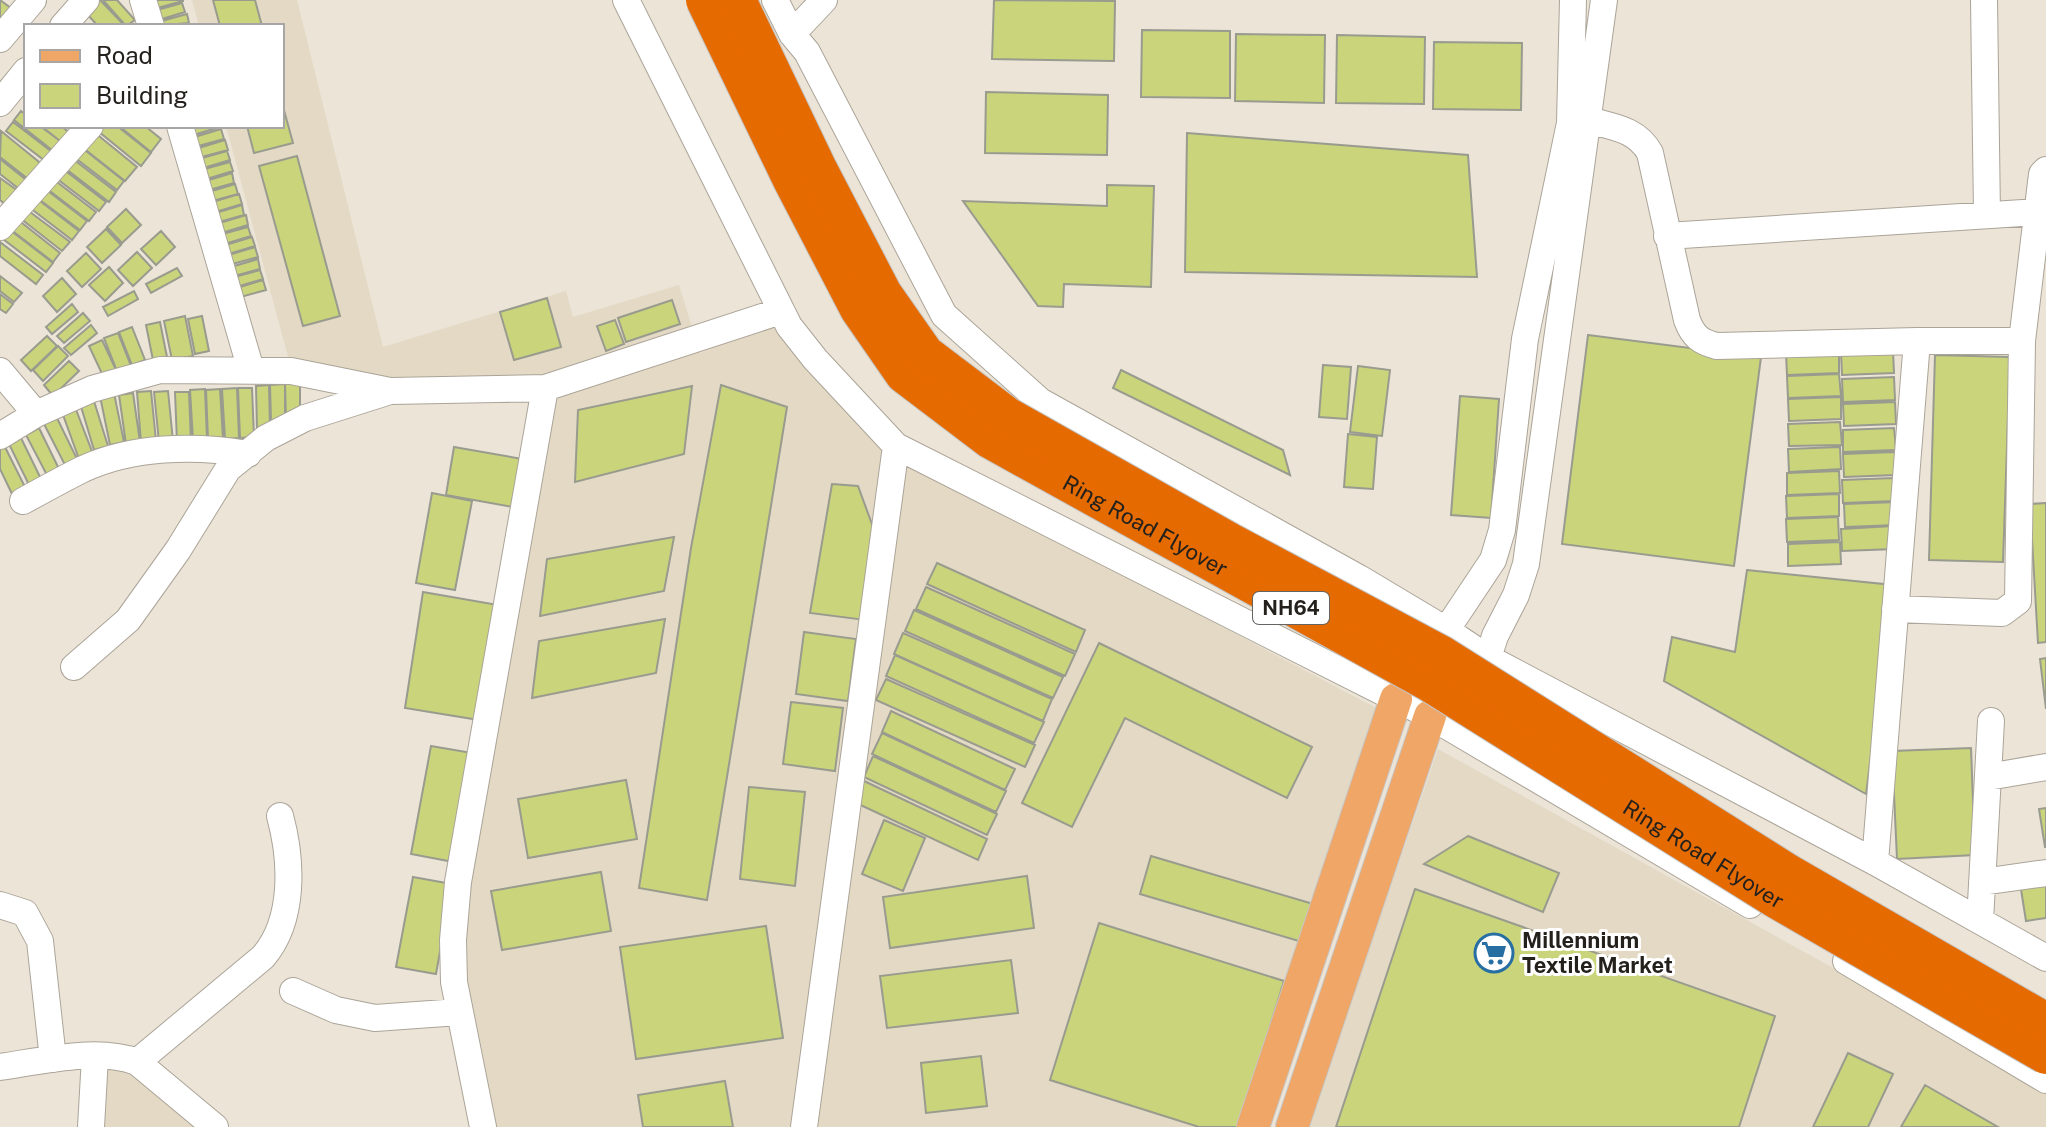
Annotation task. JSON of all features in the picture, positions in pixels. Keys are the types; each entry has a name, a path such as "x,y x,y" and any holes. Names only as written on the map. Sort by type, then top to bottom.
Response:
{"highway":[{"name":"Ring Road Flyover","path":"705,0 792,180 859,309 904,374 991,440 1430,683 1774,898 2046,1055"},
{"name":"Ring Road Flyover","path":"737,0 817,167 883,294 925,354 1007,416 1232,543 1442,655 1788,873 2046,1022"}],"main road":[{"path":"1253,1127 1396,699"},
{"path":"1292,1127 1430,716"}],"street":[{"path":"0,39 33,0"},
{"path":"65,24 86,0"},
{"path":"143,0 150,24"},
{"path":"626,0 781,311 815,359 896,446 1430,716 2046,1080"},
{"path":"775,0 792,34 807,52 944,315 1040,401 1359,578 1488,658 1875,862 2046,958"},
{"path":"792,34 824,0"},
{"path":"1396,699 1493,560 1502,530 1525,339 1570,123 1573,0"},
{"path":"1430,716 1488,658 1526,564 1604,0"},
{"path":"1984,0 1987,215"},
{"path":"0,103 24,73"},
{"path":"1588,120 1642,138 1650,153 1687,320 1692,333 1702,342 1717,346 2022,341"},
{"path":"0,227 88,128"},
{"path":"181,128 251,370"},
{"path":"1895,609 2002,613 2018,601 2033,488 2022,341 2038,290 2039,212 2042,174 2046,170"},
{"path":"1667,236 2039,212"},
{"path":"0,436 36,414 92,389 160,370 291,371 390,391 545,388 781,311"},
{"path":"1875,862 1917,341"},
{"path":"0,371 36,414"},
{"path":"483,1127 454,982 453,940 458,882 545,388"},
{"path":"74,667 128,620 178,550 228,469 266,438 305,418 390,391"},
{"path":"804,1127 896,446"},
{"path":"23,501 86,467 150,450 210,448 248,454"},
{"path":"1980,921 1991,721"},
{"path":"1988,777 2046,767"},
{"path":"137,1062 263,957 274,944 286,906 289,867 287,840 280,816"},
{"path":"1982,882 2046,873"},
{"path":"0,905 25,913 40,941 53,1059"},
{"path":"293,991 336,1010 375,1018 459,1012"},
{"path":"0,1067 53,1059 121,1056 137,1062 215,1127"},
{"path":"91,1127 95,1057"}],"shaded area":[{"path":"192,0 297,0 383,347 566,291 573,317 679,285 700,353 778,321 885,449 1380,710 1248,1127 490,1127 460,939 544,383 389,384 290,364 227,128 284,128 284,24 198,24"},
{"path":"1438,749 2046,1086 2046,1127 1308,1127"},
{"path":"99,1061 120,1061 208,1127 96,1127"}],"building":[{"path":"0,0 12,9 0,23"},
{"path":"100,0 123,24 96,24 86,13"},
{"path":"103,0 117,0 135,20 124,24"},
{"path":"151,0 183,0 183,1 150,10"},
{"path":"213,0 255,0 261,24 219,24"},
{"path":"994,0 1115,1 1114,61 992,59"},
{"path":"182,3 185,12 152,22 150,12"},
{"path":"187,14 189,23 154,24"},
{"path":"1142,30 1230,31 1230,98 1141,97"},
{"path":"1236,34 1325,35 1324,103 1235,101"},
{"path":"1337,35 1425,37 1424,104 1336,103"},
{"path":"1434,42 1522,43 1521,110 1433,109"},
{"path":"986,92 1108,95 1107,155 985,153"},
{"path":"284,110 293,143 254,153 248,128 284,128"},
{"path":"21,111 24,113 24,128 14,120"},
{"path":"13,122 56,155 49,164 6,131"},
{"path":"24,128 43,128 64,144 57,154"},
{"path":"44,128 64,128 71,134 64,144"},
{"path":"100,128 120,128 151,153 141,166 98,131"},
{"path":"121,128 147,128 161,139 151,152"},
{"path":"188,128 217,128 187,137"},
{"path":"221,129 224,139 191,148 188,139"},
{"path":"1,131 44,166 32,182 0,157"},
{"path":"94,132 137,167 125,181 82,147"},
{"path":"1187,133 1468,155 1477,277 1185,272"},
{"path":"225,140 228,150 194,159 192,150"},
{"path":"81,147 124,181 117,190 74,157"},
{"path":"227,151 230,160 197,170 195,160"},
{"path":"297,156 340,316 303,326 259,166"},
{"path":"0,159 30,183 23,192 0,174"},
{"path":"73,159 116,192 109,202 66,169"},
{"path":"230,162 233,171 200,181 197,171"},
{"path":"63,169 106,202 99,211 56,178"},
{"path":"232,173 234,183 202,192 199,183"},
{"path":"0,178 21,193 10,208 0,200"},
{"path":"53,179 96,212 89,221 46,188"},
{"path":"235,184 238,194 205,203 202,194"},
{"path":"1107,185 1154,186 1151,287 1064,284 1063,307 1038,306 963,201 1107,206"},
{"path":"44,188 87,221 80,230 36,197"},
{"path":"239,194 242,204 209,214 206,204"},
{"path":"36,198 79,231 72,240 29,207"},
{"path":"242,205 244,215 212,224 209,215"},
{"path":"26,209 70,242 62,251 20,218"},
{"path":"126,209 141,225 122,243 107,227"},
{"path":"246,215 248,225 215,235 213,225"},
{"path":"17,219 60,253 53,262 10,229"},
{"path":"248,227 251,236 218,246 215,236"},
{"path":"106,229 121,245 102,263 87,247"},
{"path":"10,230 53,263 46,272 3,239"},
{"path":"161,231 175,247 156,265 141,249"},
{"path":"252,237 255,246 222,256 219,247"},
{"path":"0,242 43,275 36,284 0,256"},
{"path":"255,247 258,257 225,266 222,257"},
{"path":"137,252 152,268 133,286 118,270"},
{"path":"86,253 101,269 82,287 67,271"},
{"path":"258,259 260,269 227,278 224,269"},
{"path":"109,267 123,283 105,301 89,285"},
{"path":"177,268 182,276 151,293 146,284"},
{"path":"260,270 263,279 230,289 227,279"},
{"path":"0,276 22,293 14,302 0,291"},
{"path":"62,278 76,294 57,312 43,296"},
{"path":"263,280 266,290 233,299 230,290"},
{"path":"134,291 138,299 108,316 103,307"},
{"path":"0,294 13,304 6,313 0,309"},
{"path":"547,298 561,347 514,360 500,312"},
{"path":"672,300 680,324 626,342 618,318"},
{"path":"72,304 78,312 52,334 46,327"},
{"path":"83,313 90,321 64,343 57,336"},
{"path":"185,316 193,356 172,360 164,321"},
{"path":"202,316 209,351 195,354 188,319"},
{"path":"615,320 624,344 606,351 597,326"},
{"path":"160,322 167,357 153,360 146,325"},
{"path":"91,325 97,333 71,355 64,348"},
{"path":"132,327 145,360 132,365 119,332"},
{"path":"118,333 131,366 117,371 104,338"},
{"path":"1588,335 1761,357 1734,566 1562,544"},
{"path":"47,336 57,346 31,371 21,360"},
{"path":"102,340 117,372 104,378 89,346"},
{"path":"58,346 68,356 43,381 33,370"},
{"path":"1839,351 1839,373 1787,375 1786,353"},
{"path":"1893,351 1894,373 1842,375 1841,353"},
{"path":"1935,355 2010,357 2003,562 1929,560"},
{"path":"69,361 79,371 53,396 44,385"},
{"path":"1323,365 1351,367 1347,419 1319,417"},
{"path":"1358,366 1390,370 1382,436 1350,432"},
{"path":"1121,370 1283,450 1290,475 1113,388"},
{"path":"1839,374 1841,396 1788,398 1787,376"},
{"path":"1894,377 1895,400 1843,402 1842,379"},
{"path":"300,382 300,418 286,418 285,383"},
{"path":"285,384 285,420 271,420 270,385"},
{"path":"269,385 270,428 257,429 256,386"},
{"path":"721,385 787,407 707,900 639,888 691,548"},
{"path":"692,386 684,454 575,482 578,410"},
{"path":"237,388 239,438 225,439 222,389"},
{"path":"238,388 252,388 254,437 240,438"},
{"path":"205,389 207,439 193,440 190,390"},
{"path":"220,389 223,439 208,439 206,390"},
{"path":"151,391 156,441 141,442 137,392"},
{"path":"168,391 173,441 159,442 154,392"},
{"path":"175,392 189,392 191,442 177,442"},
{"path":"114,393 124,442 110,445 100,396"},
{"path":"133,393 140,442 126,444 119,395"},
{"path":"1460,396 1499,399 1491,518 1451,515"},
{"path":"1841,397 1841,419 1789,421 1788,399"},
{"path":"93,398 108,446 94,450 80,403"},
{"path":"1895,402 1896,424 1844,426 1843,404"},
{"path":"75,407 93,454 79,459 62,412"},
{"path":"56,416 78,461 66,467 43,422"},
{"path":"1840,422 1842,445 1789,446 1788,424"},
{"path":"39,428 61,473 49,479 26,435"},
{"path":"1894,428 1896,450 1843,452 1843,430"},
{"path":"1348,434 1377,437 1373,489 1344,487"},
{"path":"21,438 43,483 31,489 9,444"},
{"path":"5,447 27,491 14,498 0,469 0,449"},
{"path":"454,447 528,460 519,508 446,495"},
{"path":"1840,447 1841,469 1789,472 1788,449"},
{"path":"1895,452 1896,475 1844,477 1843,454"},
{"path":"1839,471 1840,493 1787,495 1787,473"},
{"path":"1894,478 1895,501 1843,503 1842,480"},
{"path":"832,484 858,486 873,527 865,620 810,613"},
{"path":"432,493 472,501 455,590 416,583"},
{"path":"1839,494 1839,516 1787,518 1786,496"},
{"path":"1897,502 1897,525 1845,527 1844,504"},
{"path":"2046,503 2046,642 2038,643 2030,504"},
{"path":"1838,517 1839,540 1787,542 1786,519"},
{"path":"1893,526 1895,549 1842,551 1841,529"},
{"path":"674,537 664,591 540,616 547,559"},
{"path":"1840,542 1841,564 1788,566 1788,544"},
{"path":"937,563 1085,630 1076,652 927,584"},
{"path":"1747,570 1893,585 1866,794 1664,681 1672,637 1735,652"},
{"path":"926,587 1075,654 1065,676 916,609"},
{"path":"423,592 498,605 479,720 405,708"},
{"path":"914,610 1063,677 1053,698 905,631"},
{"path":"665,619 656,673 532,698 539,641"},
{"path":"804,632 856,639 848,701 796,694"},
{"path":"903,633 1052,699 1043,721 894,654"},
{"path":"1099,643 1312,747 1287,798 1125,718 1072,827 1022,803"},
{"path":"895,655 1044,722 1034,743 886,676"},
{"path":"2046,658 2046,709 2040,659"},
{"path":"886,679 1035,745 1025,767 876,700"},
{"path":"791,702 843,708 835,771 783,764"},
{"path":"891,711 1015,769 1005,790 882,732"},
{"path":"882,733 1006,791 996,812 872,754"},
{"path":"431,746 478,754 459,863 411,854"},
{"path":"1971,748 1975,855 1897,859 1892,751"},
{"path":"873,756 997,814 987,835 864,777"},
{"path":"626,780 637,839 528,858 518,799"},
{"path":"864,781 987,839 978,860 854,802"},
{"path":"749,787 805,792 795,886 740,879"},
{"path":"2046,808 2046,847 2045,847 2039,809"},
{"path":"884,820 925,838 903,891 862,874"},
{"path":"1468,836 1559,873 1543,912 1424,864"},
{"path":"1151,856 1320,906 1309,944 1140,894"},
{"path":"601,872 611,931 502,950 491,891"},
{"path":"1027,876 1034,928 890,948 883,897"},
{"path":"413,877 452,884 436,974 396,967"},
{"path":"2046,879 2046,918 2026,921 2020,883"},
{"name":"Millennium Textile Market","path":"1415,889 1775,1016 1739,1127 1336,1127"},
{"path":"1099,923 1284,981 1239,1127 1199,1127 1050,1080"},
{"path":"766,926 783,1038 636,1059 620,947"},
{"path":"1011,960 1018,1013 887,1028 880,976"},
{"path":"1848,1053 1893,1074 1868,1127 1813,1127"},
{"path":"981,1056 987,1106 926,1113 921,1063"},
{"path":"725,1081 733,1127 643,1127 638,1095"},
{"path":"1925,1085 1998,1127 1901,1127"}],"place":[{"name":"Millennium Textile Market","path":"1494,953"}]}
